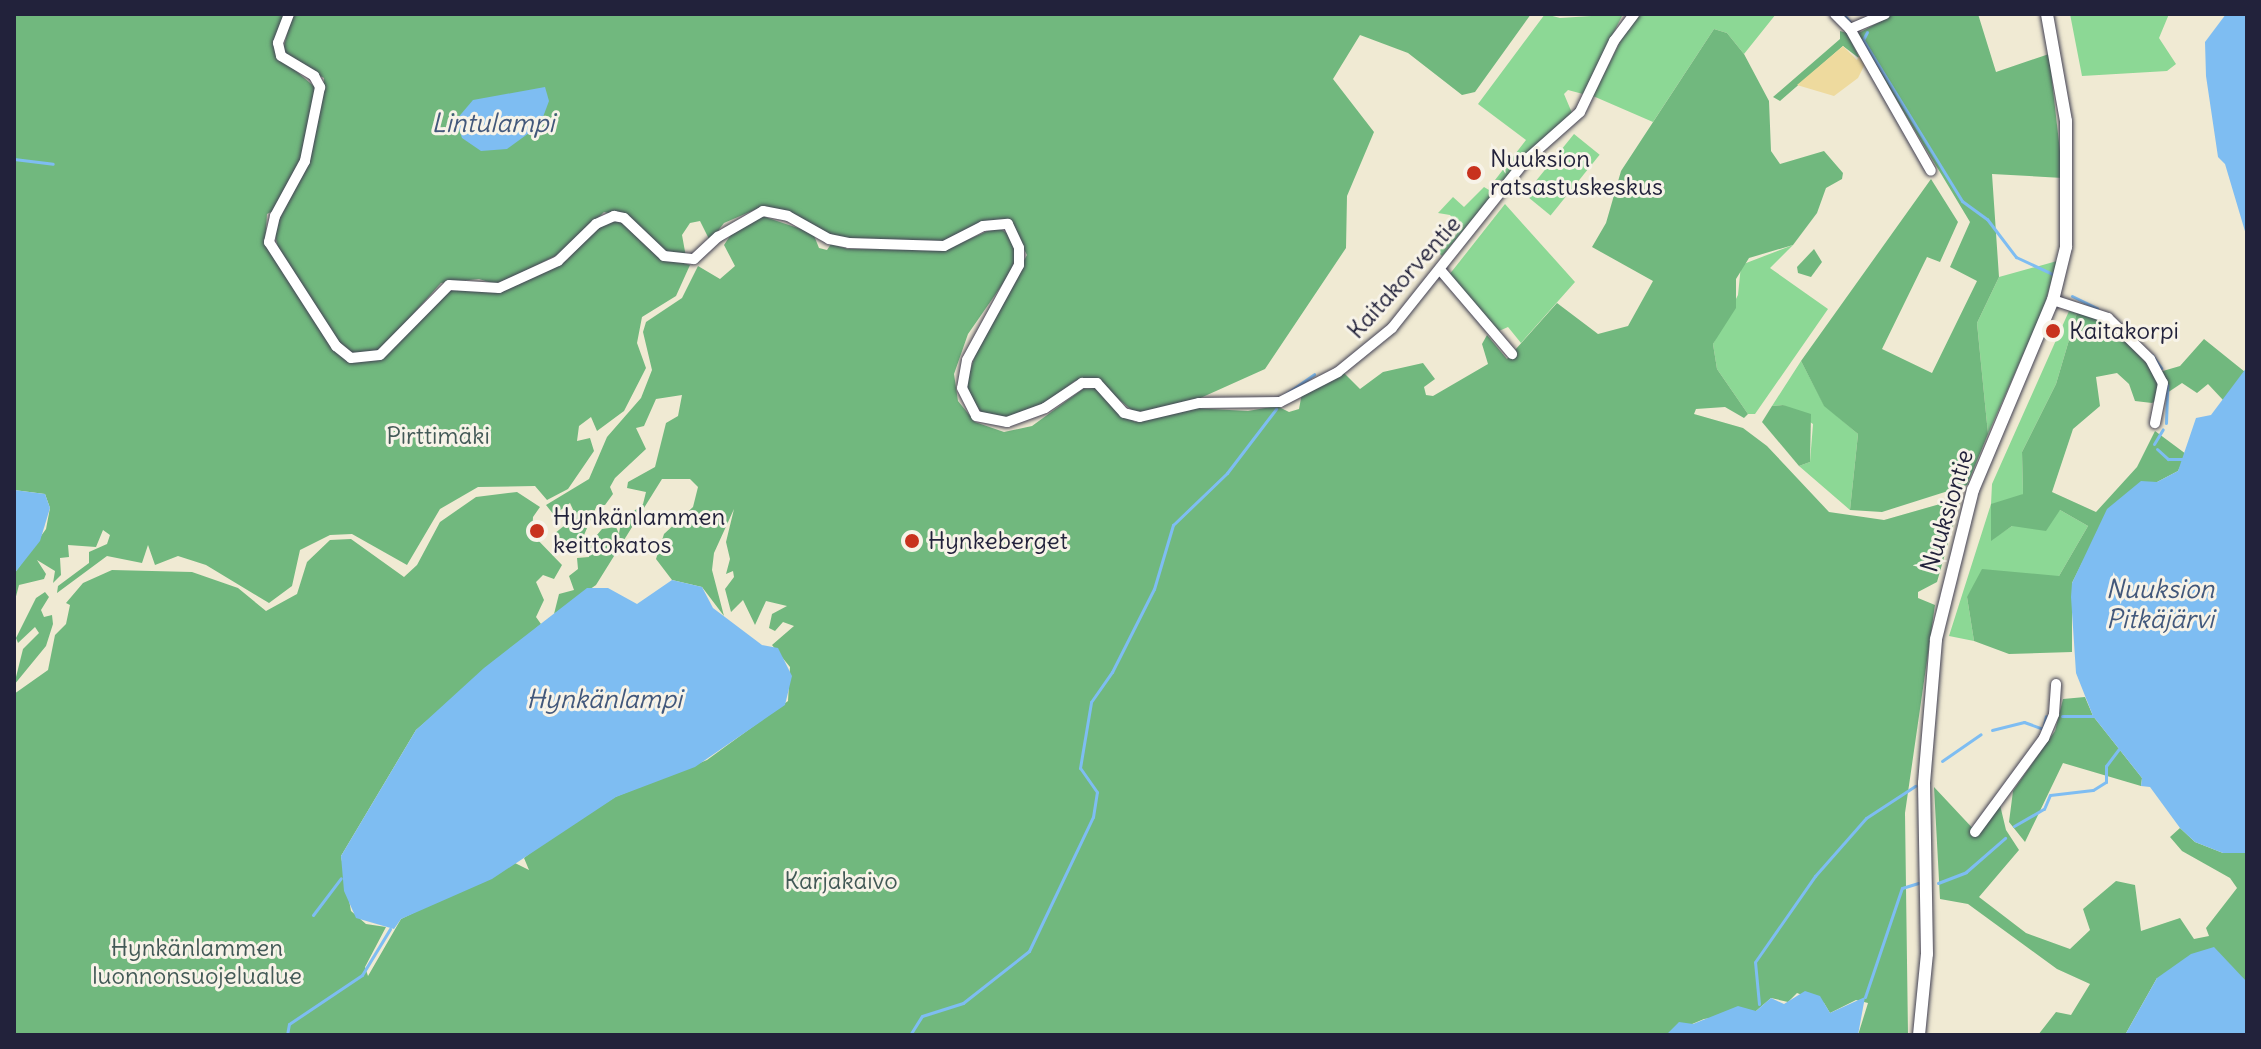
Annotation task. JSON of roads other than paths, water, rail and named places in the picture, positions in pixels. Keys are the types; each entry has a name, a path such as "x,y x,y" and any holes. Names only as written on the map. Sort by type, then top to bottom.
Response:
{"street":[{"name":"Kaitakorventie","path":"289,14 278,43 281,56 314,76 320,87 305,161 275,216 269,242 336,346 360,361 380,355 449,285 499,288 558,261 596,224 614,216 624,218 664,256 694,259 718,237 763,211 788,216 829,239 849,243 944,246 983,226 1008,224 1019,248 1019,265 967,360 962,388 968,407 992,422 1022,420 1082,383 1097,383 1124,413 1140,417 1199,403 1280,402 1361,356 1442,272 1526,160 1584,106 1614,41 1634,14"},
{"path":"1835,14 1850,29 1931,171"},
{"path":"1850,29 1885,14"},
{"name":"Nuuksiontie","path":"1919,1035 1927,954 1924,783 1936,639 1973,490 2053,300 2066,247 2069,194 2062,87 2047,14"},
{"path":"1442,272 1512,354"},
{"path":"2053,300 2108,318 2150,359 2163,383 2155,423"},
{"path":"1975,832 2044,738 2054,714 2056,684"}],"water":[{"path":"2226,14 2247,14 2247,238 2225,164 2218,157 2206,76 2205,42"},
{"name":"Lintulampi","path":"545,87 549,101 540,125 507,149 481,151 462,138 456,120 473,100"},
{"name":"Nuuksion Pitkäjärvi","path":"2247,367 2247,853 2223,853 2195,842 2180,828 2150,787 2141,786 2142,778 2093,716 2076,673 2071,597 2072,583 2107,509 2141,481 2157,482 2178,471 2196,418 2211,415"},
{"path":"14,490 45,494 50,508 40,541 14,574"},
{"name":"Hynkänlampi","path":"672,580 702,587 713,608 762,645 778,648 792,676 785,705 695,767 616,797 492,879 401,919 394,929 356,918 344,891 341,856 416,730 484,668 587,588 608,588 637,604"},
{"path":"2214,947 2247,982 2247,1035 2125,1035 2157,978 2191,954"},
{"path":"1805,991 1820,996 1830,1013 1865,997 1858,1035 1666,1035 1679,1022 1693,1024 1738,1006 1756,1011 1771,998 1784,1004"}],"waterway":[{"path":"1843,14 1849,21"},
{"path":"1867,32 1863,40 1962,201 1987,219 2016,257 2052,274"},
{"path":"14,159 53,164"},
{"path":"2072,296 2097,308"},
{"path":"2152,355 2161,368"},
{"path":"1283,396 1314,374"},
{"path":"2166,423 2167,385"},
{"path":"910,1035 922,1016 963,1003 1029,951 1093,817 1097,792 1080,768 1091,702 1112,672 1154,589 1173,525 1227,473 1276,409"},
{"path":"2154,444 2163,429"},
{"path":"2157,449 2168,459 2184,459"},
{"path":"1992,730 2024,722 2043,729 2046,716"},
{"path":"2062,716 2093,716"},
{"path":"1942,761 1981,734"},
{"path":"2014,826 2044,809 2050,795 2093,790 2106,782 2106,766 2119,749"},
{"path":"1759,1004 1755,962 1815,876 1866,818 1915,786"},
{"path":"1938,883 1966,872 2005,838"},
{"path":"313,915 341,878"},
{"path":"1865,997 1902,888 1918,883"},
{"path":"287,1035 289,1024 362,975 390,929"}],"place":[{"name":"Nuuksion ratsastuskeskus","path":"1474,173"},
{"name":"Kaitakorpi","path":"2053,331"},
{"name":"Hynkänlammen keittokatos","path":"537,531"},
{"name":"Hynkeberget","path":"912,541"}],"park label":[{"name":"Pirttimäki","path":"438,436"},
{"name":"Karjakaivo","path":"841,881"},
{"name":"Hynkänlammen luonnonsuojelualue","path":"197,962"}]}
